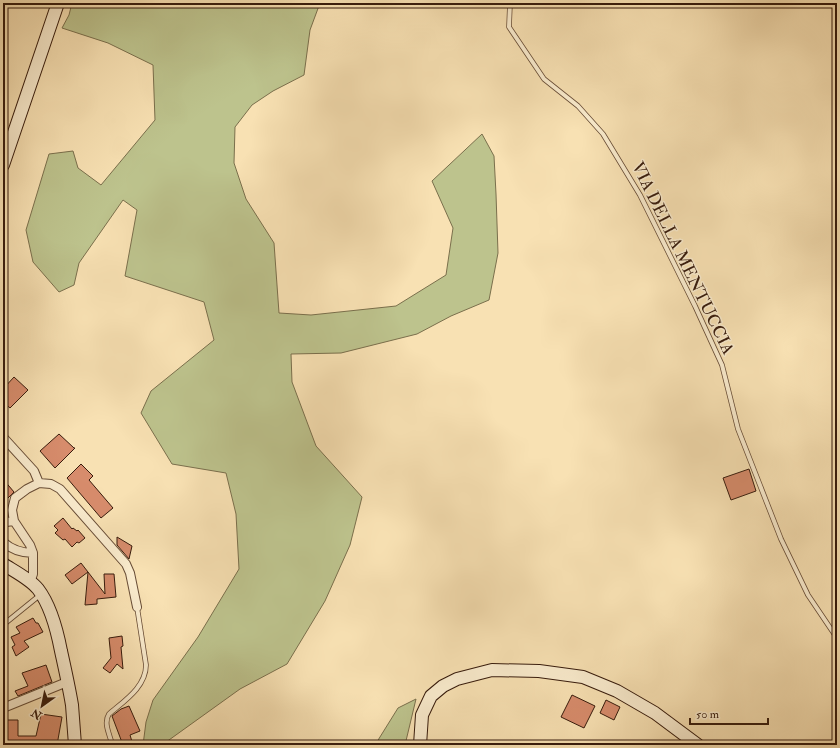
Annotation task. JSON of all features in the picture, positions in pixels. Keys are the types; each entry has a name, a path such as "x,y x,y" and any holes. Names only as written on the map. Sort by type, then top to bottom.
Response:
{"street":[{"path":"3,165 58,3"},
{"path":"3,437 34,471 39,483"},
{"path":"30,582 33,574 33,553 30,545 14,521 12,510 15,498 27,489 39,483 51,484 60,489 126,564 130,573 137,607"},
{"path":"3,519 6,522 14,521"},
{"path":"3,542 13,549 24,553 33,553"},
{"path":"3,564 37,588 53,619 59,640 72,706 75,745"},
{"path":"420,745 422,715 431,696 443,686 457,678 492,670 539,671 583,676 617,691 655,713 698,745"},
{"path":"3,708 67,682"}],"lane":[{"name":"VIA DELLA MENTUCCIA","path":"510,3 509,27 544,80 578,106 603,134 640,195 695,306 722,365 738,429 781,538 808,595 837,638"},
{"path":"3,625 41,595"},
{"path":"112,744 106,723 107,717 135,691 146,672 137,607"}],"green space":[{"path":"72,3 320,3 310,30 304,75 273,91 252,105 235,127 234,163 246,199 274,243 279,313 311,315 396,306 446,275 453,228 432,181 482,134 494,156 498,253 489,300 451,316 417,334 341,353 291,354 292,382 316,446 362,497 350,545 325,601 287,664 240,689 162,745 143,745 146,722 153,700 198,637 239,569 236,514 226,473 172,464 141,413 151,391 214,340 204,302 125,276 137,210 123,200 79,263 74,285 59,292 33,262 26,230 49,154 73,151 78,168 101,185 155,120 153,65 108,43 62,28 69,15"},
{"path":"416,699 405,745 375,745 398,708"}],"building":[{"path":"14,377 28,390 10,408 3,402 3,389"},
{"path":"59,434 75,448 55,468 40,451"},
{"path":"81,464 93,476 89,480 113,508 101,518 67,478"},
{"path":"749,469 756,491 731,500 723,478"},
{"path":"3,479 14,492 3,503"},
{"path":"63,518 72,529 78,530 85,538 79,543 77,542 72,547 65,539 63,540 55,533 58,530 54,526"},
{"path":"117,537 132,546 129,559 117,545"},
{"path":"81,563 88,572 72,584 65,575"},
{"path":"88,572 105,594 104,574 114,574 116,597 97,599 97,604 85,605"},
{"path":"33,618 43,632 24,641 29,647 16,656 12,647 15,645 11,637 20,633 16,627"},
{"path":"122,636 123,646 121,647 123,669 117,664 110,673 103,668 111,658 109,638"},
{"path":"46,665 52,682 18,696 15,691 28,686 22,673"},
{"path":"572,695 595,706 584,728 561,717"},
{"path":"606,700 620,707 614,720 600,713"},
{"path":"129,706 140,731 130,735 133,745 123,745 112,716 121,709"},
{"path":"41,714 62,717 57,745 3,745 3,720 18,720 18,736 36,736"}]}
